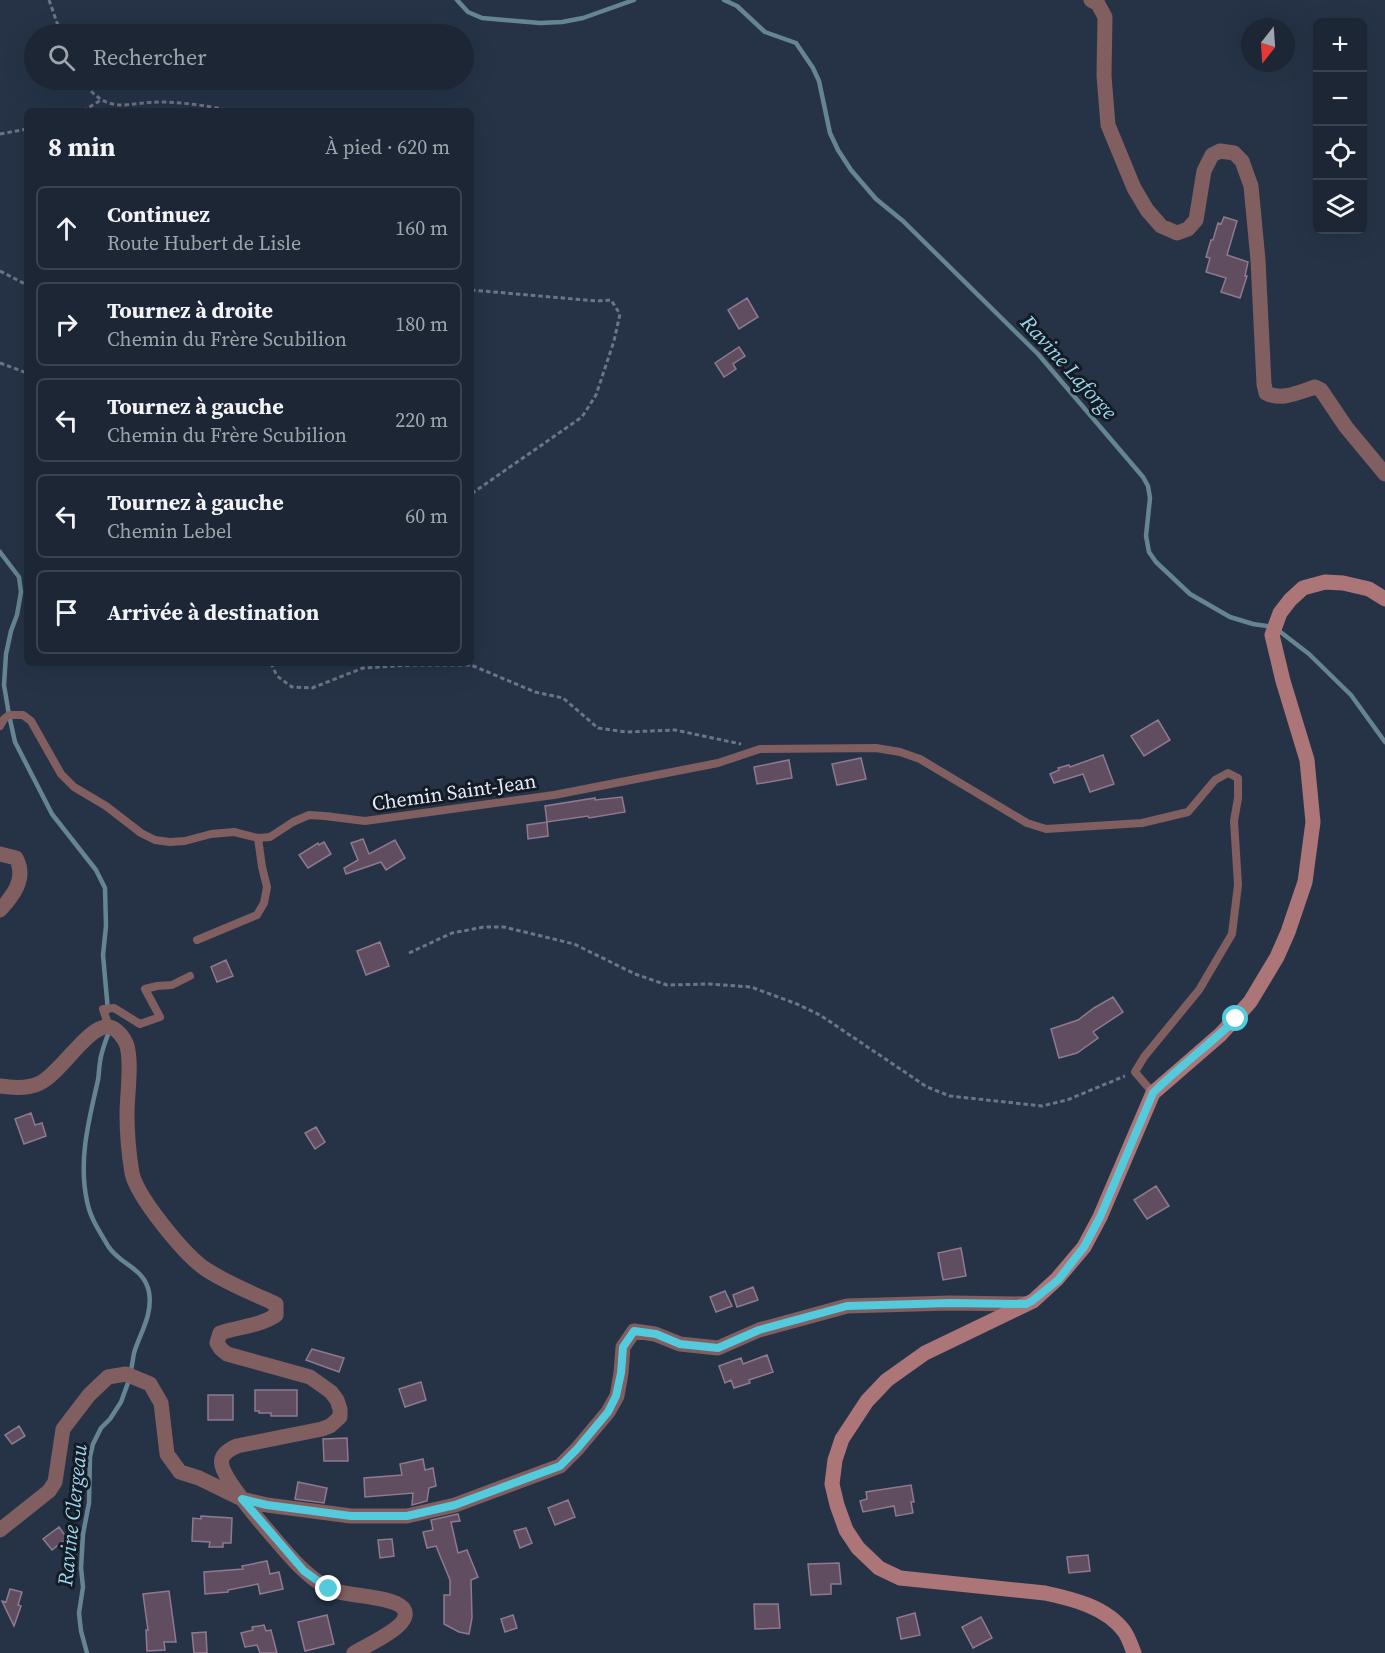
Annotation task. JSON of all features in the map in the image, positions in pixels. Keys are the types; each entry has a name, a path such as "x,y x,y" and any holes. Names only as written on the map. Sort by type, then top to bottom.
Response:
{"main road":[{"path":"1134,1653 1126,1633 1113,1619 1069,1598 1045,1593 900,1578 879,1568 858,1548 846,1530 832,1484 835,1460 842,1439 867,1401 887,1380 925,1353 1032,1301 1058,1280 1084,1247 1100,1217 1153,1093 1221,1034 1250,1002 1288,932 1305,882 1313,822 1307,760 1283,681 1272,635 1280,613 1303,588 1325,582 1343,583 1369,589 1385,599"}],"street":[{"path":"1092,0 1098,4 1105,17 1104,76 1108,125 1134,188 1147,210 1161,226 1177,233 1188,230 1196,220 1204,171 1212,156 1220,151 1234,153 1242,162 1251,186 1266,393 1274,397 1281,397 1315,387 1321,390 1346,427 1385,474"},
{"path":"0,855 16,858 20,866 20,874 13,896 0,910"},
{"path":"0,1086 10,1088 41,1083 57,1071 99,1028 109,1027 119,1032 127,1045 129,1072 127,1116 133,1176 148,1204 177,1242 205,1269 276,1304 276,1315 267,1321 220,1333 217,1343 227,1354 310,1377 331,1392 337,1400 340,1417 330,1426 322,1430 249,1443 227,1451 222,1458 221,1468 242,1499 285,1551 312,1578 339,1593 390,1600 401,1605 405,1612 405,1619 400,1626 354,1653"},
{"path":"0,1530 49,1491 55,1482 63,1429 89,1395 108,1377 126,1374 150,1384 161,1403 167,1454 180,1472 199,1478 242,1499 267,1505 351,1516 407,1516 455,1505 560,1466 608,1412 616,1396 623,1347 634,1331 656,1334 680,1344 718,1348 759,1330 847,1306 950,1303 1026,1304"}],"lane":[{"path":"0,726 9,715 23,715 31,721 61,774 74,787 106,806 141,833 154,840 185,841 211,834 234,832 258,838 267,887 264,903 257,915 197,940"},
{"name":"Chemin Saint-Jean","path":"258,838 270,837 309,815 365,821 554,795 718,764 760,749 876,748 900,752 920,759 1027,823 1046,829 1142,823 1188,812 1215,780 1228,773 1238,778 1238,798 1234,821 1238,885 1232,934 1199,990 1135,1072"},
{"path":"109,1027 103,1009 114,1008 140,1024 160,1017 145,989 172,985 190,976"},
{"path":"1135,1072 1153,1093"}],"path":[{"path":"49,0 57,24"},
{"path":"88,90 101,100 117,106 165,102 209,108"},
{"path":"88,108 101,100"},
{"path":"0,134 24,130"},
{"path":"0,271 24,283"},
{"path":"474,290 597,301 611,300 620,314 614,341 596,395 582,417 474,492"},
{"path":"0,363 24,372"},
{"path":"272,666 277,676 292,687 312,688 363,668 396,666"},
{"path":"473,666 535,692 564,698 598,728 626,732 675,730 760,749"},
{"path":"409,953 452,933 484,927 504,927 574,944 635,974 668,985 710,984 751,987 820,1015 927,1087 950,1096 1042,1106 1067,1100 1135,1072"}],"building":[{"path":"1224,217 1237,221 1227,255 1248,262 1245,276 1247,276 1240,298 1221,292 1226,278 1206,272 1210,258 1206,257 1211,240 1213,240 1218,223 1221,224"},
{"path":"747,298 758,317 739,329 728,310"},
{"path":"739,347 745,356 733,364 736,369 724,377 715,363"},
{"path":"1158,720 1170,740 1144,756 1131,736"},
{"path":"1103,755 1114,784 1090,792 1083,774 1054,783 1050,774 1059,770 1058,768 1069,765 1070,767"},
{"path":"861,758 866,779 837,785 832,764"},
{"path":"789,760 792,778 757,784 754,767"},
{"path":"622,797 625,812 547,822 545,806 595,798 595,800"},
{"path":"547,822 548,836 528,839 527,825"},
{"path":"363,839 369,854 395,840 405,858 386,870 381,862 346,874 344,868 358,860 351,843"},
{"path":"324,842 331,854 308,868 299,855 318,843 319,845"},
{"path":"380,942 389,966 366,975 357,951"},
{"path":"226,960 233,976 217,982 211,967"},
{"path":"1113,997 1123,1012 1093,1032 1098,1038 1077,1053 1059,1058 1051,1029 1078,1020"},
{"path":"31,1113 35,1125 42,1123 46,1136 24,1144 15,1119"},
{"path":"316,1127 325,1142 315,1149 305,1133"},
{"path":"1156,1186 1169,1206 1147,1219 1134,1200"},
{"path":"961,1248 966,1276 943,1280 938,1253"},
{"path":"753,1287 758,1300 737,1307 733,1295"},
{"path":"725,1291 732,1306 716,1312 710,1297"},
{"path":"312,1349 344,1358 339,1372 306,1360"},
{"path":"767,1355 773,1372 734,1388 731,1380 725,1383 719,1366 741,1358 743,1364"},
{"path":"421,1382 426,1400 405,1407 399,1389"},
{"path":"255,1390 297,1390 297,1416 271,1416 271,1413 255,1411"},
{"path":"208,1395 233,1395 233,1420 208,1420"},
{"path":"19,1426 25,1436 12,1444 5,1435"},
{"path":"347,1438 348,1461 324,1461 323,1439"},
{"path":"423,1459 425,1470 433,1468 436,1486 429,1488 427,1501 412,1505 413,1493 365,1497 364,1478 402,1475 400,1464"},
{"path":"298,1482 327,1488 324,1503 295,1499"},
{"path":"911,1485 913,1513 896,1516 894,1506 863,1512 860,1501 867,1499 866,1492"},
{"path":"568,1500 575,1517 555,1525 548,1508"},
{"path":"458,1514 460,1521 451,1522 458,1553 467,1550 478,1577 471,1580 472,1618 469,1634 459,1632 444,1624 444,1595 450,1595 450,1580 436,1546 427,1548 423,1532 433,1530 431,1520"},
{"path":"201,1516 232,1518 231,1543 223,1543 223,1547 209,1547 210,1542 192,1541 193,1518 201,1519"},
{"path":"59,1527 67,1538 52,1550 43,1539"},
{"path":"526,1528 532,1543 520,1548 514,1531"},
{"path":"392,1539 394,1556 380,1558 378,1540"},
{"path":"1088,1555 1090,1571 1069,1573 1067,1557"},
{"path":"267,1561 270,1574 279,1572 283,1589 260,1594 258,1584 228,1590 228,1592 205,1594 204,1572 243,1569 242,1566"},
{"path":"839,1563 841,1584 831,1584 831,1594 811,1595 808,1564"},
{"path":"10,1589 22,1592 18,1605 21,1606 14,1626 2,1601 6,1602"},
{"path":"169,1591 176,1642 164,1642 165,1650 147,1651 146,1630 148,1630 143,1594"},
{"path":"754,1604 778,1604 780,1628 755,1629"},
{"path":"915,1613 920,1635 901,1639 897,1618"},
{"path":"327,1615 334,1644 305,1651 298,1622"},
{"path":"513,1615 517,1628 505,1632 501,1619"},
{"path":"981,1617 992,1638 973,1648 962,1627"},
{"path":"264,1625 266,1631 271,1630 277,1653 260,1653 257,1645 245,1647 241,1633 253,1630 252,1627"},
{"path":"206,1632 207,1653 194,1653 192,1633"}],"waterway":[{"name":"Ravine Laforge","path":"457,0 468,12 482,18 540,23 583,18 634,0"},
{"name":"Ravine Laforge","path":"724,0 737,6 765,32 796,43 819,81 830,133 851,170 876,199 903,221 1038,354 1143,477 1148,486 1150,498 1146,536 1149,552 1156,562 1190,594 1230,617 1274,627 1309,654 1351,695 1385,742"},
{"name":"Ravine Clergeau","path":"0,552 19,577 21,592 6,654 4,685 15,742 52,814 96,870 105,888 106,926 103,955 108,1011"},
{"name":"Ravine Clergeau","path":"109,1031 101,1058 86,1140 85,1186 90,1213 108,1246 113,1253 142,1277 149,1292 148,1316 134,1353 131,1371"},
{"name":"Ravine Clergeau","path":"87,1653 79,1613 83,1587 81,1568 83,1534 89,1503 90,1457 93,1444 101,1428 121,1402 129,1380"}],"route":[{"path":"329,1589 304,1571 242,1499 267,1505 351,1516 407,1516 455,1505 560,1466 608,1412 616,1396 623,1347 634,1331 656,1334 680,1344 718,1348 759,1330 847,1306 950,1303 1026,1304 1032,1301 1058,1280 1084,1247 1100,1217 1153,1093 1236,1019"}]}
